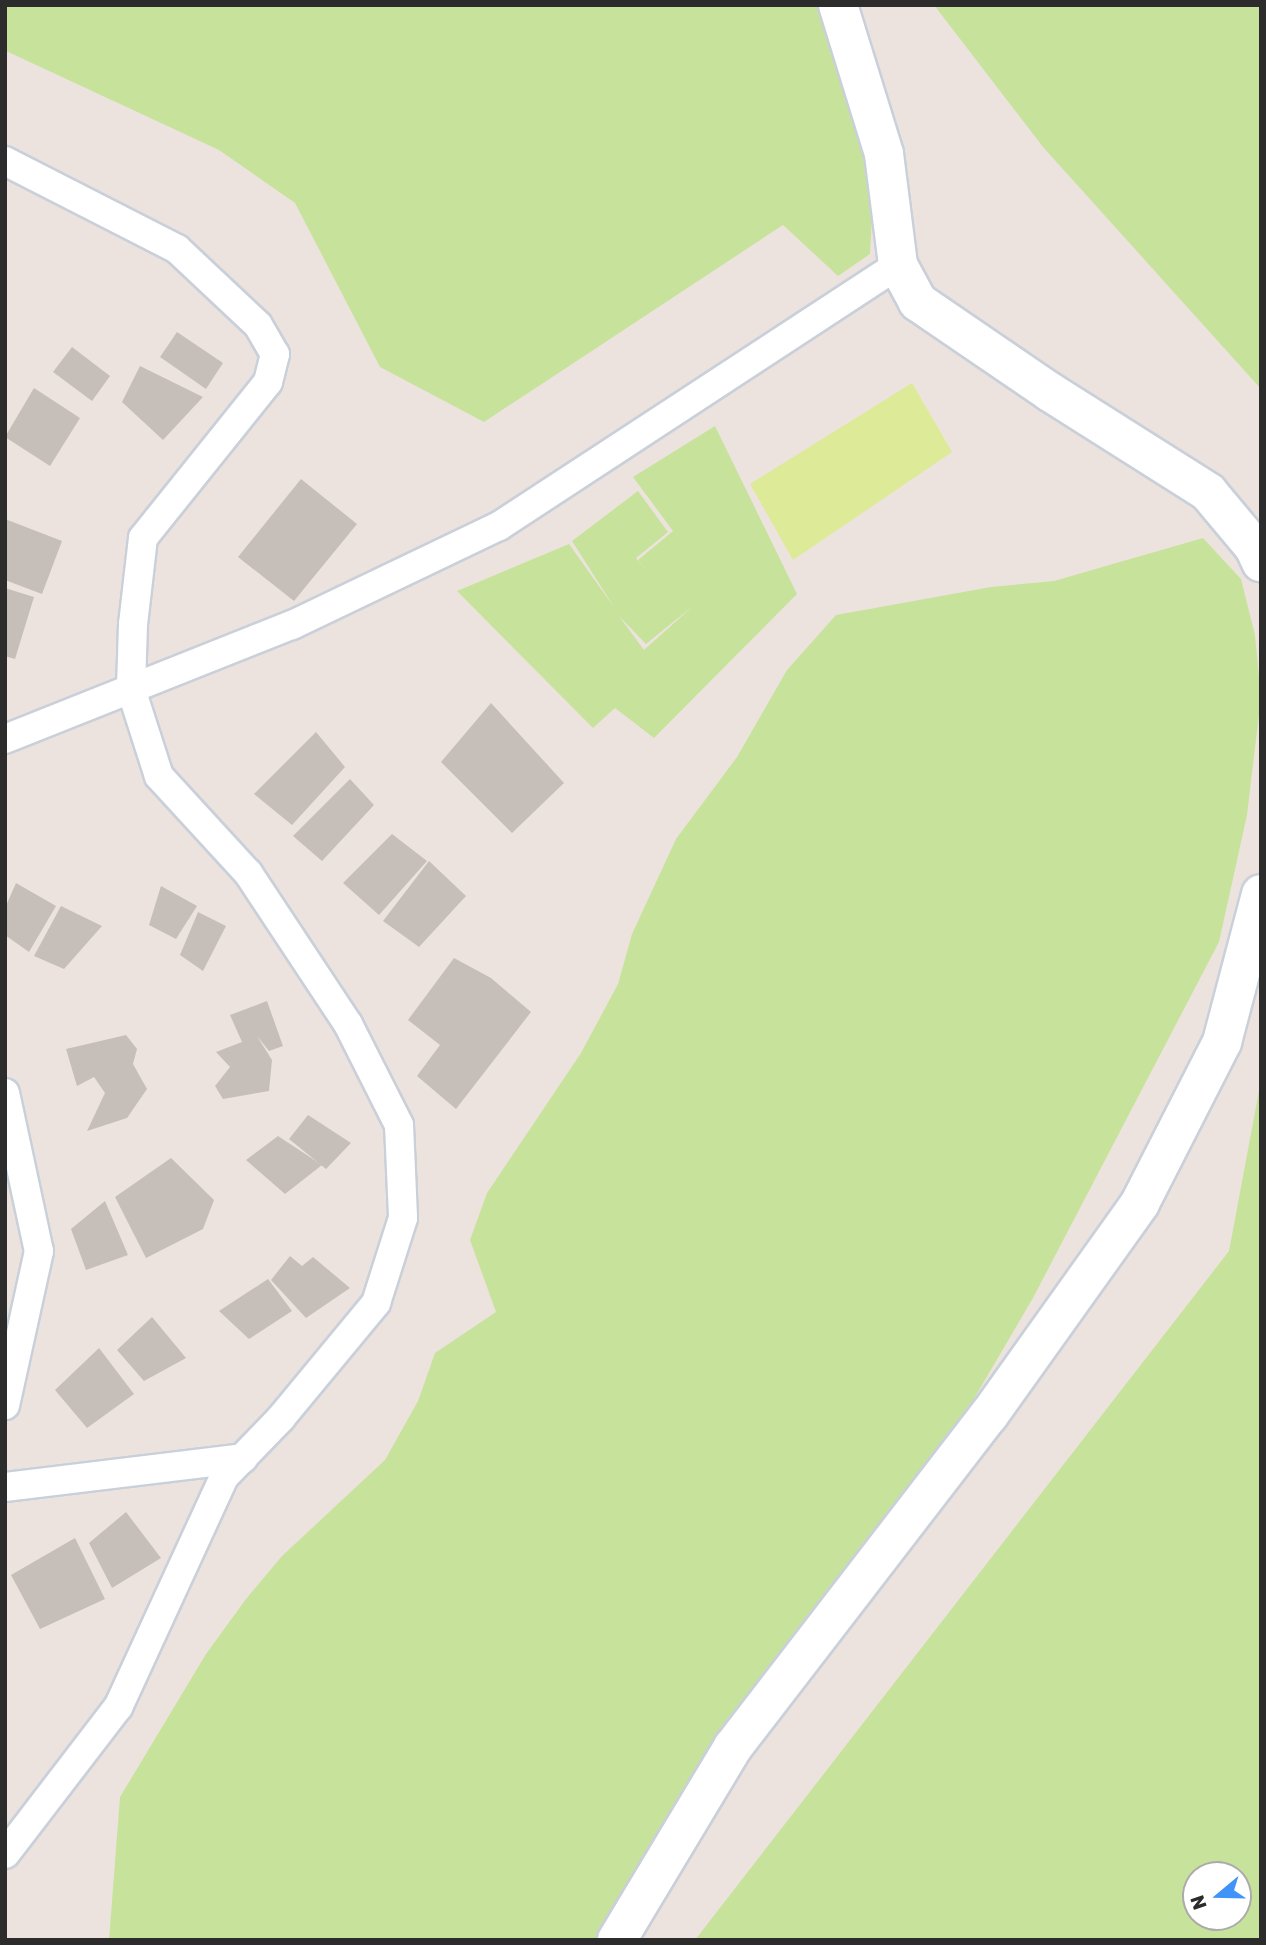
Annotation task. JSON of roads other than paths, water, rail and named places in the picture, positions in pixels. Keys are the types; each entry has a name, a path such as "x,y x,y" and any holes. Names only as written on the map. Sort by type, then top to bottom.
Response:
{"street":[{"path":"838,5 884,154 898,265 918,302 1049,392 1208,492 1254,547 1261,562"},
{"path":"5,161 177,249 258,325 275,354 268,382 143,538 131,689 159,776 248,873 348,1024 399,1125 402,1218 376,1303 224,1477 118,1707 5,1854"},
{"path":"5,739 292,625 499,526 898,265"},
{"path":"617,1940 733,1747 989,1415 1140,1203 1222,1042 1261,894"},
{"path":"5,1093 39,1251 5,1405"},
{"path":"5,1487 243,1458"}]}
